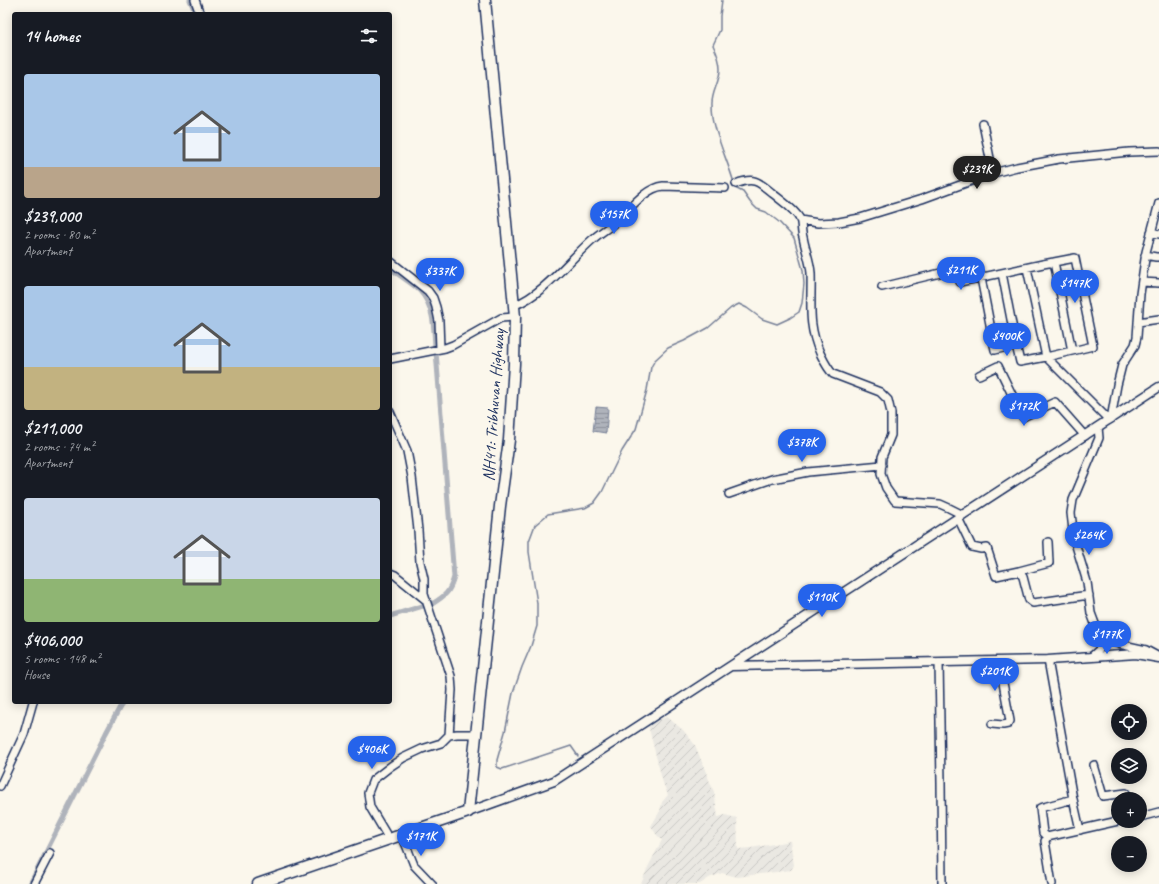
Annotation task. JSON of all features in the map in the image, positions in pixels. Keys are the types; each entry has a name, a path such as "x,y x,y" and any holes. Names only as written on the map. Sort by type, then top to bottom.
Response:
{"highway":[{"name":"NH41: Tribhuvan Highway","path":"468,812 500,506 509,440 514,364 515,317 485,0"},
{"path":"258,884 468,812"}],"main road":[{"path":"468,812 554,781 1159,387"},
{"path":"731,666 1048,660 1136,654 1159,658"}],"street":[{"path":"195,0 199,12"},
{"path":"983,124 993,173"},
{"path":"800,220 818,223 839,222 860,218 922,199 993,173 1017,167 1059,159 1129,152 1159,151"},
{"path":"736,184 746,180 759,182 792,210 800,220 802,237 808,255 811,272 810,308 814,341 827,368 833,374 880,392 888,400 891,413 890,435 882,457 881,474 886,488 895,501 940,504 949,508 960,517 972,547 981,549 987,548 996,576 1050,563 1048,542"},
{"path":"515,305 523,302 538,291 594,238 615,223 647,191 655,186 725,188"},
{"path":"1110,419 1122,365 1135,345 1137,337 1145,255 1159,202"},
{"path":"1151,232 1159,234"},
{"path":"1145,255 1159,257"},
{"path":"882,287 957,269 960,282 981,278 1002,273 1054,262 1075,258 1093,346 1020,362 1002,273"},
{"path":"1054,262 1072,351"},
{"path":"392,263 428,291 433,298 439,321 440,349"},
{"path":"1027,268 1046,357 1110,419"},
{"path":"981,278 995,350 1016,345"},
{"path":"1142,282 1159,283"},
{"path":"392,359 453,346 501,318 515,317"},
{"path":"1138,322 1159,319"},
{"path":"979,375 998,366 1023,417 1055,402 1085,436"},
{"path":"392,421 407,451 412,477 420,562 424,579 424,594 451,676 452,690 449,735"},
{"path":"1098,427 1099,438 1073,500 1071,513 1074,539 1087,582 1092,613 1097,629 1107,640 1146,650 1159,658"},
{"path":"729,494 772,479 808,472 882,465"},
{"path":"1019,570 1023,577 1029,600 1033,603 1089,595"},
{"path":"392,574 426,600"},
{"path":"1091,657 1107,640"},
{"path":"1048,660 1080,830"},
{"path":"992,724 1008,724 1010,721 999,661"},
{"path":"939,662 942,783 942,884"},
{"path":"0,786 24,734 32,704"},
{"path":"389,839 370,807 368,793 374,780 403,758 422,749 441,743 449,735 475,734"},
{"path":"1094,765 1103,796 1111,795"},
{"path":"1047,837 1043,833 1040,808 1074,800"},
{"path":"1147,815 1159,812"},
{"path":"1047,837 1111,823"},
{"path":"402,835 414,865 432,884"},
{"path":"1047,837 1045,841 1052,884"},
{"path":"34,884 50,853"}],"shaded area":[{"path":"596,407 608,408 606,433 593,431"},
{"path":"667,717 683,730 695,745 714,792 718,817 725,815 737,818 738,849 790,841 794,865 791,870 737,877 722,873 709,878 700,884 641,884 662,840 651,826 660,811 662,802 668,795 663,783 648,725 652,722"}],"waterway":[{"path":"190,0 195,12"},
{"path":"722,0 720,30 713,45 718,57 720,74 713,96 712,105 714,124 734,183"},
{"path":"578,756 571,746 502,769 497,767 497,760 505,732 513,693 537,626 537,603 529,552 529,541 535,525 548,514 585,508 594,503 602,492 622,451 636,429 647,390 651,367 655,360 668,348 708,328 731,308 739,304 762,319 777,324 799,312 802,303 804,284 803,270 794,238 779,222 766,212 757,209 743,192 735,188 735,186"},
{"path":"392,269 417,288 425,297 431,310 435,347"},
{"path":"432,604 446,593 451,586 454,577 436,352"},
{"path":"392,615 426,605"},
{"path":"30,884 106,733 122,704"}]}
